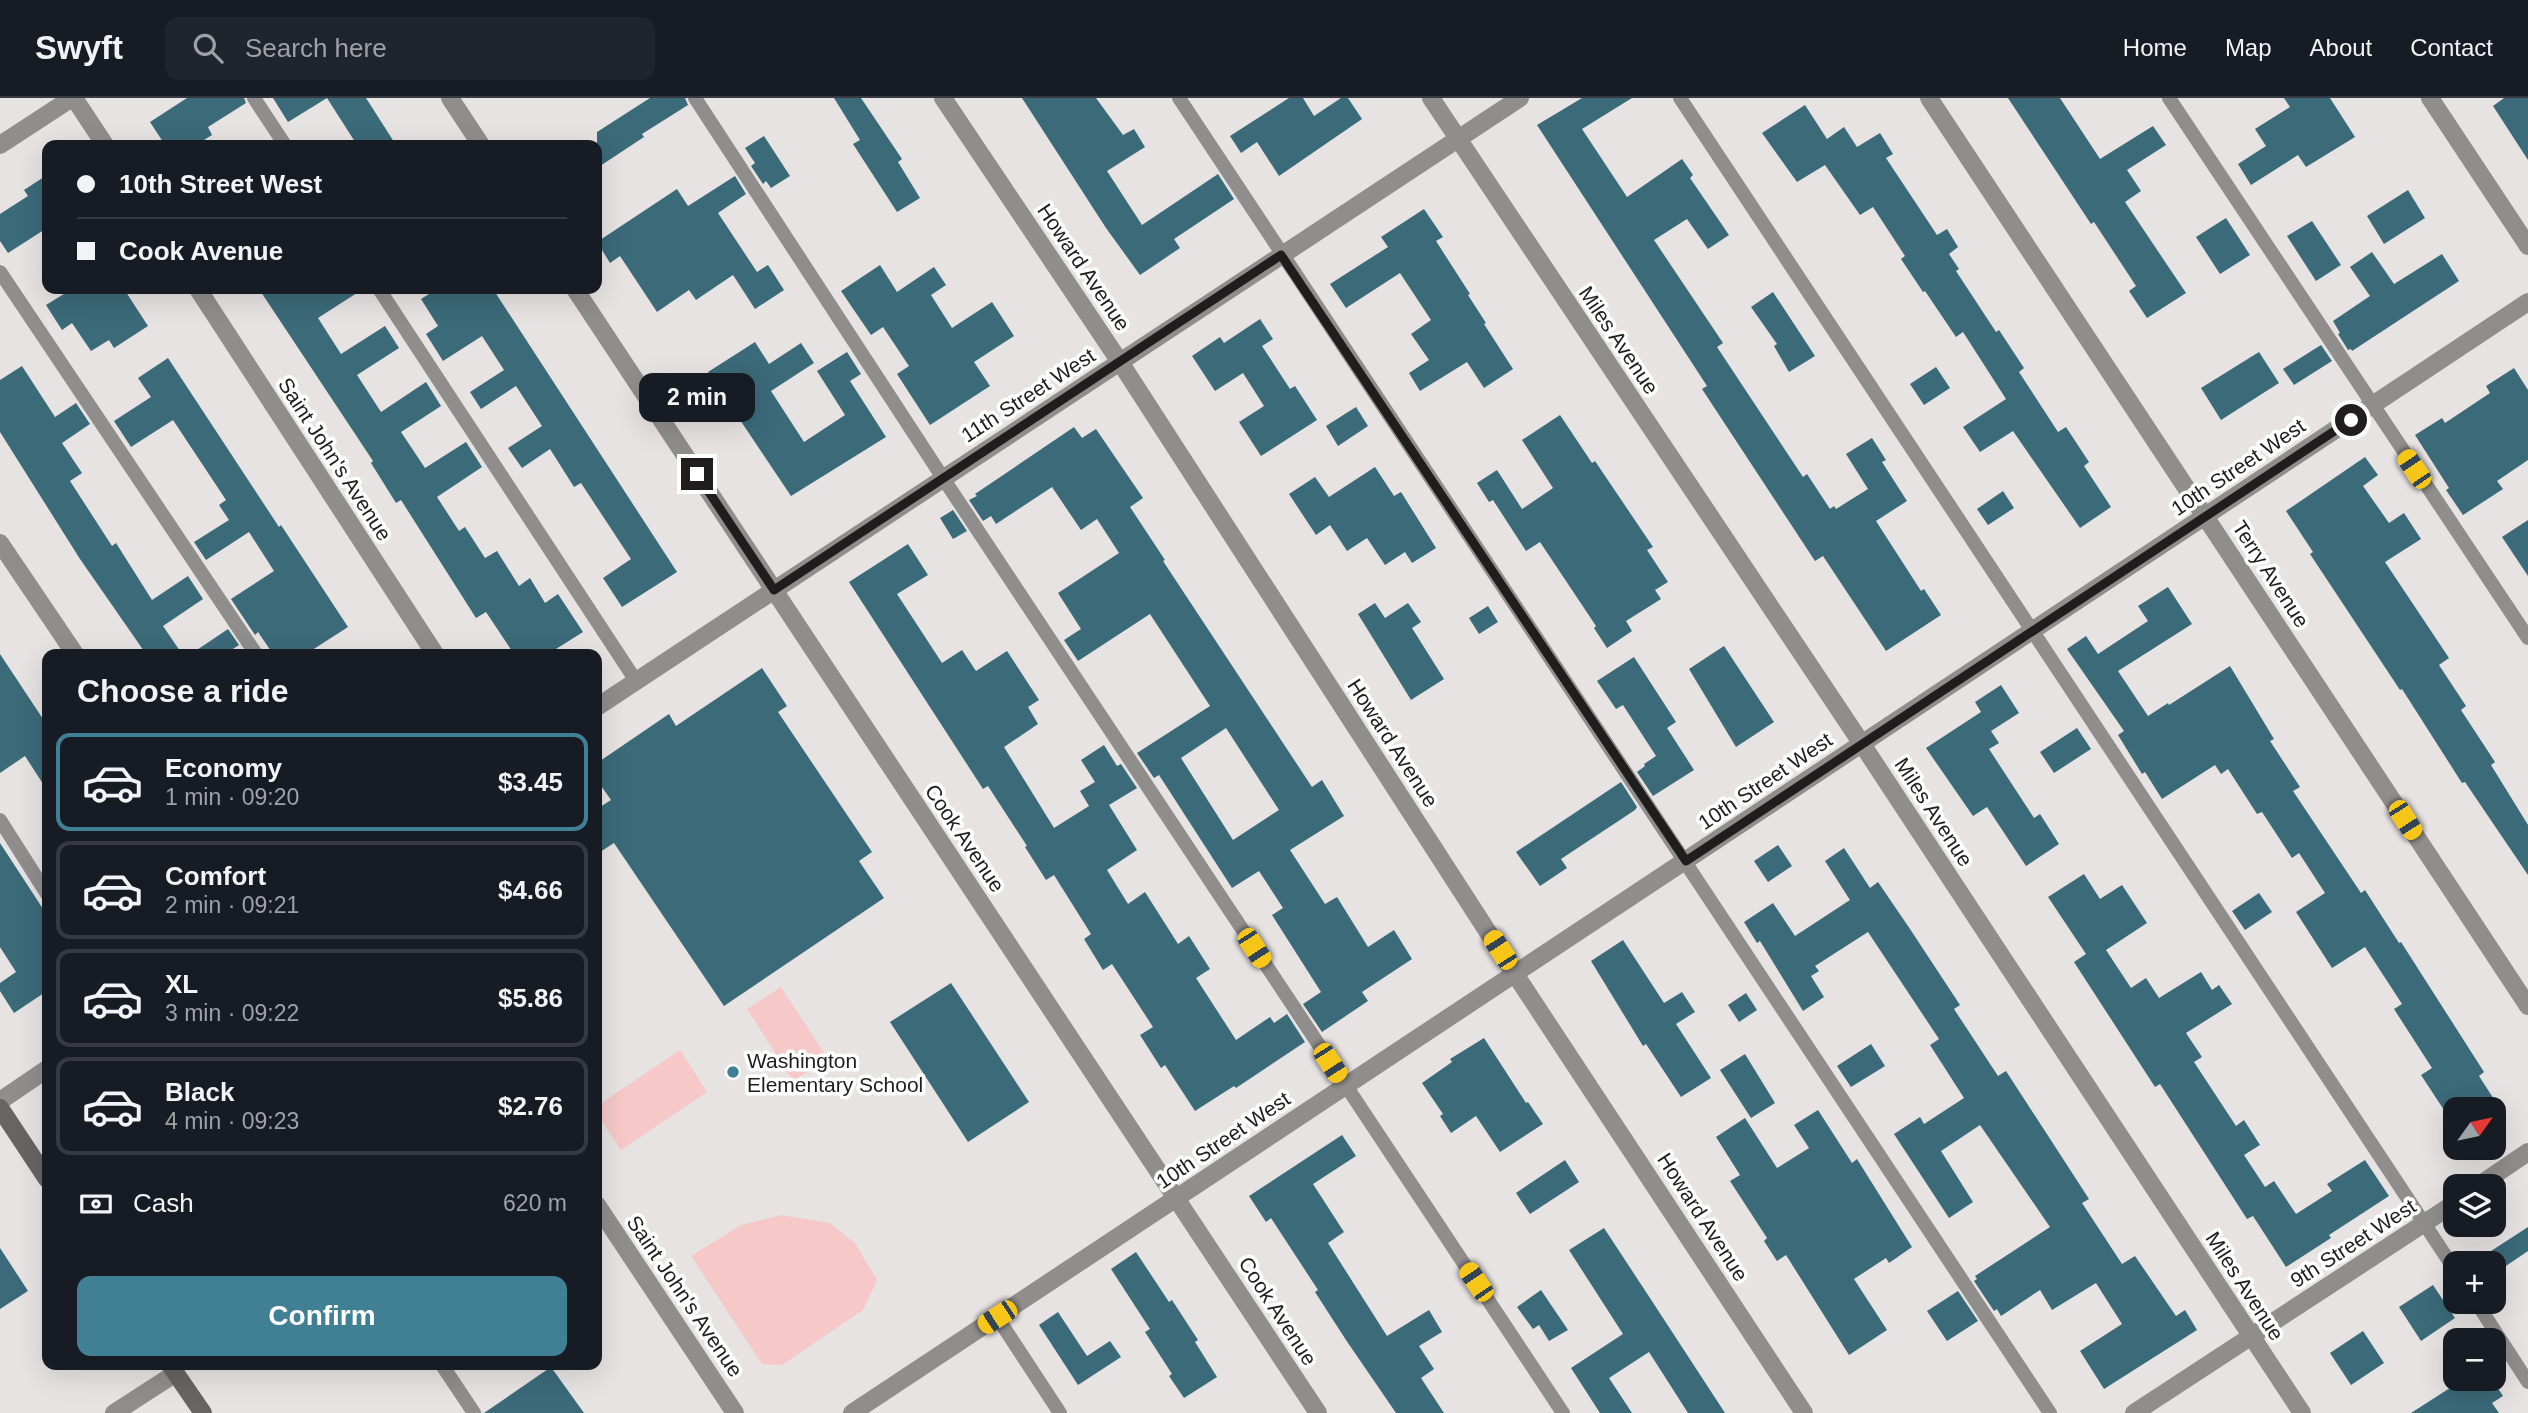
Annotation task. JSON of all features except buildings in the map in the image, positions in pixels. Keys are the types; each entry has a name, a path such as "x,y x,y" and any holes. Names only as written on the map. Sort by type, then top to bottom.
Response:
{"main road":[{"path":"0,1108 42,1172"},
{"path":"174,1370 202,1413"}],"street":[{"path":"0,145 73,98 102,140"},
{"path":"450,98 478,140"},
{"name":"Howard Avenue","path":"943,98 1120,362 1515,974 1804,1413"},
{"name":"Miles Avenue","path":"1431,98 1862,744 2302,1413"},
{"name":"11th Street West","path":"602,704 1520,98"},
{"name":"Terry Avenue","path":"1929,98 2528,1006"},
{"path":"2430,98 2528,246"},
{"name":"Saint John's Avenue","path":"201,294 432,649"},
{"name":"Cook Avenue","path":"578,294 1318,1413"},
{"name":"10th Street West","path":"852,1413 2528,302"},
{"path":"0,543 72,649"},
{"path":"0,1101 42,1072"},
{"path":"2496,1174 2528,1152"},
{"name":"9th Street West","path":"2134,1413 2443,1211"},
{"name":"Saint John's Avenue","path":"602,1213 735,1413"},
{"path":"114,1413 172,1370"}],"lane":[{"path":"254,98 282,140"},
{"path":"695,98 943,478 1563,1413"},
{"path":"1179,98 2050,1413"},
{"path":"1680,98 2443,1252"},
{"path":"2169,98 2528,638"},
{"path":"0,272 253,649"},
{"path":"382,294 636,681"},
{"path":"0,820 42,886"},
{"path":"2484,1314 2528,1382"},
{"path":"997,1317 1060,1413"},
{"path":"445,1370 474,1413"}],"shaded area":[{"path":"781,987 828,1059 793,1081 747,1009"},
{"path":"680,1050 707,1092 621,1150 602,1122 602,1103"},
{"path":"781,1215 830,1223 855,1243 877,1280 863,1310 782,1365 762,1364 691,1256 741,1225"}],"place":[{"name":"Washington Elementary School","path":"733,1072"}],"route":[{"path":"697,474 774,590 1281,255 1686,861 2351,420"}]}
